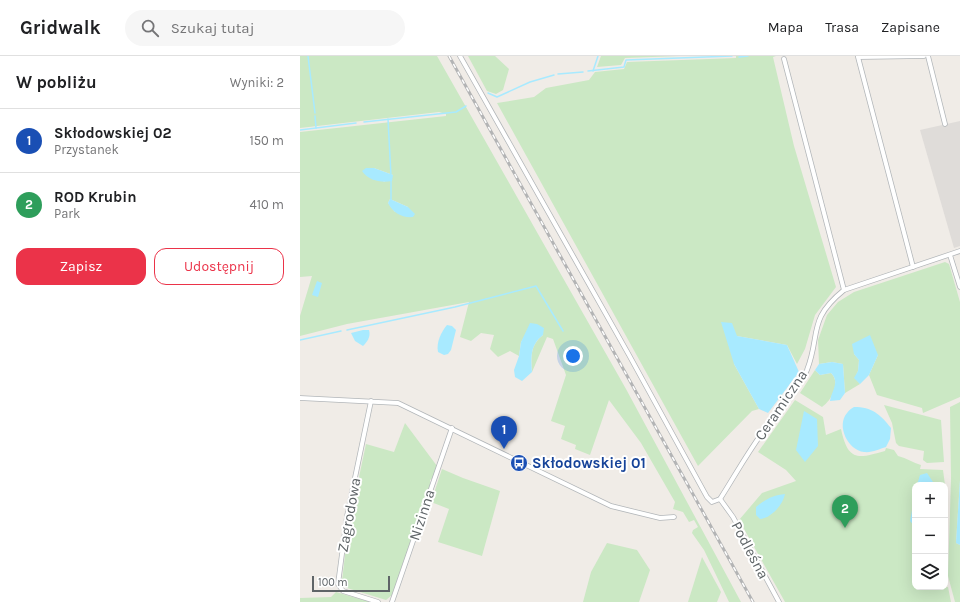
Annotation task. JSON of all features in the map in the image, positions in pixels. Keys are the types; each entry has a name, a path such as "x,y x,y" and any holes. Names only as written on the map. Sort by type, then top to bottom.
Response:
{"street":[{"path":"460,56 633,362 707,497 713,502 720,499"},
{"path":"912,267 858,57 924,56"},
{"path":"928,56 945,124"},
{"path":"784,59 844,290"},
{"name":"Ceramiczna","path":"720,499 761,435 807,371 817,324 822,312 830,301 844,290 960,251"},
{"path":"950,255 960,287"},
{"path":"300,398 391,402 404,405 611,506 660,518 674,517"},
{"name":"Zagrodowa","path":"371,401 347,516 338,584 343,591 378,602"},
{"name":"Nizinna","path":"392,602 452,428"},
{"name":"Podleśna","path":"720,499 733,517 779,602"}],"shaded area":[{"path":"960,121 960,246 954,248 920,130"}],"green space":[{"path":"300,56 437,56 626,389 741,602 729,602 704,550 692,533 693,530 698,527 694,520 689,522 683,512 673,509 675,502 641,443 609,400 590,455 575,449 576,445 561,439 565,426 551,421 566,375 553,339 547,337 532,372 532,352 536,343 543,335 526,334 521,342 519,356 510,351 498,357 490,349 494,335 481,333 471,341 460,337 469,302 347,324 300,336 300,316 312,276 300,277 300,132 446,116 446,114 439,112 300,128","holes":["374,168 393,175 384,182","390,199 408,207 395,212 388,203"]},
{"path":"468,56 495,56 509,69 503,90 496,94 487,91"},
{"path":"601,56 680,56 625,58 621,65 597,67"},
{"path":"736,56 776,56 773,57 794,146 836,287 815,315 805,349 797,364 787,345 737,336 734,364 759,409 752,411 698,466 497,103 534,97 546,88 589,80 595,72 624,69 627,62 736,58"},
{"path":"945,262 949,264 960,302 960,397 923,413 922,408 877,395 869,375 878,355 854,354 859,360 858,371 855,378 860,384 845,393 843,364 832,362 819,364 818,340 827,315 838,302 854,292"},
{"path":"815,370 820,375 831,373 835,382 832,396 822,407 800,393"},
{"path":"795,400 823,417 826,435 841,429 847,447 855,455 861,456 875,454 885,451 886,448 894,450 898,456 921,465 920,469 943,470 945,482 912,482 912,590 948,590 948,587 951,602 785,602 739,520 762,493 796,481 786,470 758,452"},
{"path":"960,402 960,480 956,543 960,545 960,602 955,602 948,576 951,479 950,407"},
{"path":"884,405 941,420 944,462 927,463 923,460 924,451 899,446 896,443 892,423"},
{"path":"405,423 437,466 433,478 430,480 430,485 392,595 386,600 347,588 342,581 348,529 366,444 394,452"},
{"path":"442,469 500,491 482,556 438,542 449,509 431,502"},
{"path":"607,543 637,550 650,570 639,602 583,602 591,572"},
{"path":"702,557 721,592 717,602 688,602"},
{"path":"336,592 370,602 300,602 300,598 331,597"}],"water":[{"path":"366,168 374,168 393,175 392,181 384,182 368,177 362,171"},
{"path":"390,199 408,207 415,214 413,217 405,217 395,212 388,203"},
{"path":"317,281 322,283 318,297 312,295"},
{"path":"721,322 732,323 737,336 787,345 799,372 768,413 759,409 734,364"},
{"path":"530,323 537,324 544,328 543,335 536,343 532,352 532,372 522,381 515,377 514,370 519,356 521,342"},
{"path":"447,325 452,326 456,330 451,350 448,354 444,355 438,352 438,341"},
{"path":"369,330 369,335 363,346 355,341 351,333"},
{"path":"870,335 878,355 869,375 860,384 854,378 858,371 859,360 854,354 852,344"},
{"path":"832,362 843,364 845,393 840,400 830,401 835,386 834,376 831,373 820,375 815,370 819,364"},
{"path":"854,407 866,408 875,412 891,428 890,439 886,447 864,452 853,447 845,437 843,431 844,418"},
{"path":"804,411 817,419 818,446 805,462 796,450"},
{"path":"927,473 933,482 918,482 920,475"},
{"path":"960,480 960,545 956,543"},
{"path":"785,494 782,502 772,514 760,519 756,515 756,507 760,504 773,496"},
{"path":"912,510 912,523 910,521"}],"waterway":[{"path":"308,56 315,113"},
{"path":"593,71 598,56"},
{"path":"588,71 624,67 626,60 732,56"},
{"path":"739,57 748,56"},
{"path":"558,74 583,72"},
{"path":"488,93 497,97 530,82 554,75"},
{"path":"364,122 456,112 466,106"},
{"path":"315,116 316,128"},
{"path":"388,119 391,176"},
{"path":"300,130 356,123"},
{"path":"391,179 391,202"},
{"path":"347,330 455,307 536,286 563,331"},
{"path":"300,340 341,331"}],"railway":[{"path":"449,56 753,602"}],"place":[{"name":"Skłodowskiej 02","path":"504,449"},
{"name":"Skłodowskiej 01","path":"519,463"},
{"name":"ROD Krubin","path":"845,528"}]}
